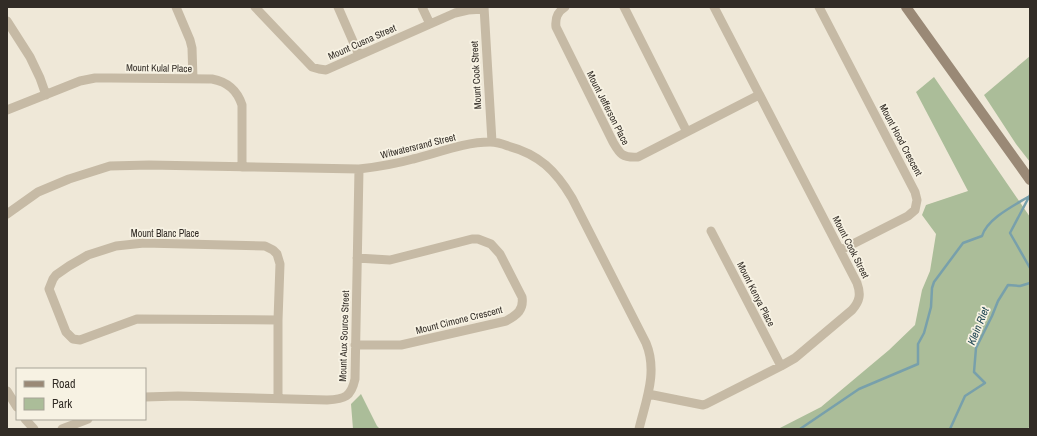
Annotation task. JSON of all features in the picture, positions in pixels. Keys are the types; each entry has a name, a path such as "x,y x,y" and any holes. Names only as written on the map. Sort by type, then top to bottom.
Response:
{"main road":[{"path":"906,7 1029,179"},
{"path":"914,7 945,62"}],"street":[{"path":"176,7 192,48 193,79"},
{"name":"Mount Cusna Street","path":"255,7 312,67 326,70 455,13 484,8"},
{"path":"338,7 359,55"},
{"path":"422,7 430,24"},
{"name":"Mount Jefferson Place","path":"565,7 557,14 555,19 556,27 619,153 626,156 638,157 759,95"},
{"path":"624,7 687,132"},
{"name":"Mount Cook Street","path":"648,394 695,404 706,404 795,358 852,310 857,305 860,295 860,290 841,250 714,7"},
{"name":"Mount Hood Crescent","path":"819,7 915,192 917,200 915,210 908,216 841,250"},
{"name":"Mount Cook Street","path":"484,8 492,142"},
{"path":"7,21 30,57 46,95"},
{"name":"Mount Kulal Place","path":"7,110 80,81 95,78 193,79 221,81 234,89 240,97 242,105 242,167"},
{"name":"Witwatersrand Street","path":"7,214 38,192 102,168 120,165 358,168 379,167 413,160 471,144 492,142 518,148 542,161 562,181 648,347 652,366 648,394 639,429"},
{"name":"Mount Aux Source Street","path":"146,397 178,396 337,400 344,397 352,390 355,379 358,168"},
{"name":"Mount Kenya Place","path":"711,231 781,366"},
{"name":"Mount Cimone Crescent","path":"355,345 401,345 506,320 516,316 520,312 523,302 522,297 500,254 491,244 482,240 467,240 390,260 357,258"},
{"name":"Mount Blanc Place","path":"278,320 137,319 84,339 76,340 70,337 66,332 49,289 56,275 69,266 88,255 116,246 144,243 265,246 274,250 280,264 278,398"},
{"path":"7,392 16,406"},
{"path":"26,420 34,429"},
{"path":"62,429 85,420"}],"green space":[{"path":"1030,56 1030,162 1016,144 984,95"},
{"path":"934,77 1030,217 1030,425 1028,429 778,429 821,407 889,350 915,325 922,290 930,271 936,234 922,215 926,205 968,191 916,92"},
{"path":"361,394 377,426 380,429 353,429 351,404"}],"waterway":[{"name":"Klein Riet","path":"1030,195 1010,233 1030,268"},
{"path":"800,429 859,389 918,364 918,344 924,333 931,307 932,288 934,282 963,243 982,236 989,224 1008,209 1028,197"},
{"name":"Klein Riet","path":"950,429 965,396 985,383 974,372 976,348 998,301 1008,285 1020,286 1030,283"}]}
